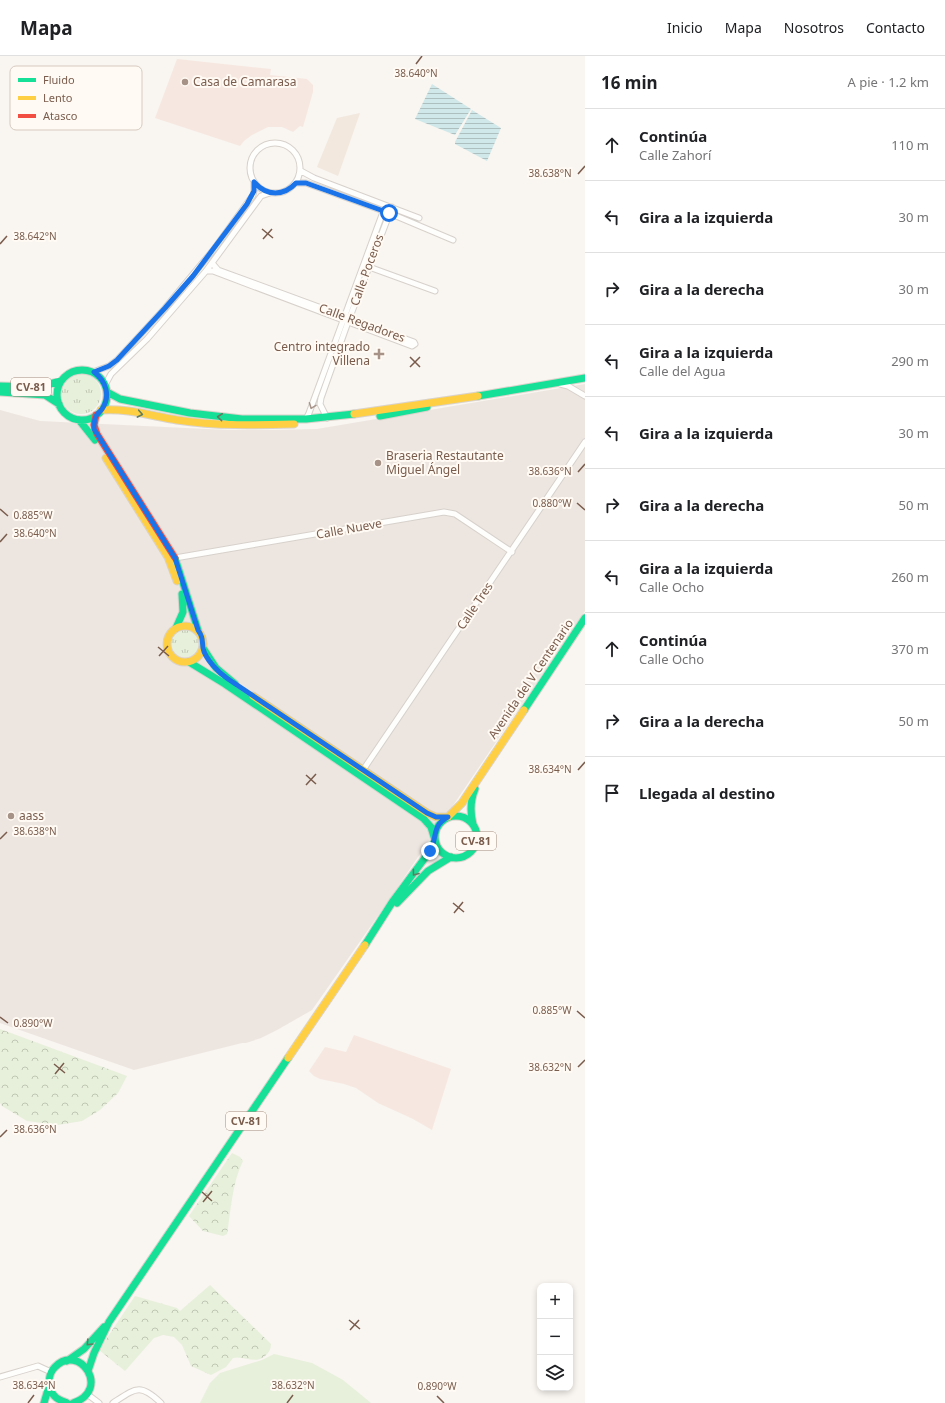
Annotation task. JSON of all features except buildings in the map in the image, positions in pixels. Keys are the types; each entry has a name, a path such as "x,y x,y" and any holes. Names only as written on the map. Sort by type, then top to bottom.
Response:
{"main road":[{"path":"99,413 107,398 106,388 102,380 94,372 87,370 79,370 66,375 61,381 57,392 58,404 68,416 79,420 85,420 99,413 116,409 177,420 215,424 255,425 302,424 368,418 406,412 468,398 585,378"},
{"name":"CV-81","path":"0,386 41,387 51,386 61,381"},
{"path":"106,388 120,399 184,412 242,419 327,418 468,398"},
{"name":"CV-81","path":"0,392 45,395 58,404"},
{"name":"CV-81","path":"99,413 94,425 96,434 175,558 198,630 203,638 203,648 213,666 228,679 427,813 436,817 464,817 473,824 477,836 474,848 464,856 451,857 435,865 424,874 382,920"},
{"name":"CV-81","path":"79,420 94,439 171,564 184,602 182,614 176,628 167,638 167,649 174,658 184,662 189,662 225,684 423,818 431,827 440,851 451,857"},
{"name":"Avenida del V Centenario","path":"449,817 462,804 495,751 585,618"},
{"path":"176,628 187,625 198,630"},
{"path":"189,662 198,657 203,648"},
{"name":"Avenida del V Centenario","path":"473,824 470,813 471,797 495,751"},
{"name":"CV-81","path":"87,1394 92,1383 88,1371 94,1353 109,1322 382,920 393,901 430,851 437,827 449,817"},
{"name":"CV-81","path":"51,1372 60,1363 67,1361 84,1348 109,1322"},
{"path":"67,1361 79,1362 88,1371"},
{"path":"44,1403 51,1372"},
{"path":"49,1386 54,1397 66,1403"},
{"path":"73,1403 83,1399 87,1394"}],"street":[{"path":"275,142 283,143 290,147 299,158 301,171 296,183 291,188 278,194 270,193 259,188 254,182 251,176 251,160 260,147 275,142"},
{"path":"301,171 390,210 453,240"},
{"path":"94,372 109,366 117,360 184,286 214,249 247,204 254,191 254,182"},
{"path":"296,183 306,183 383,212 390,210 419,218"},
{"path":"106,388 111,374 147,339 206,271 261,196 270,193"},
{"name":"Calle Poceros","path":"306,419 390,210"},
{"name":"Calle Poceros","path":"327,418 320,404 321,398 383,212"},
{"name":"Calle Regadores","path":"206,271 213,271 347,319 414,342 415,344 412,346 347,319 218,270 212,263"},
{"path":"368,267 435,291"},
{"path":"555,382 568,386 585,396"},
{"name":"Calle Tres","path":"363,770 512,552 585,442"},
{"name":"Calle Nueve","path":"175,558 444,512 455,514 512,552"},
{"path":"0,1377 38,1366 51,1372"},
{"path":"113,1403 135,1390 142,1389 151,1394 161,1403"},
{"path":"87,1394 99,1403"}],"shaded area":[{"path":"177,59 271,69 270,75 307,79 313,85 313,92 303,127 300,126 293,132 282,127 268,127 252,135 240,146 155,118"},
{"path":"360,113 338,176 317,167 337,118"},
{"path":"585,384 585,611 382,910 312,1010 261,1038 134,1070 0,1023 0,410 40,421 227,430 317,429"},
{"path":"354,1035 451,1069 432,1130 413,1119 378,1103 356,1088 320,1079 309,1071 325,1047 346,1052"}],"green space":[{"path":"81,374 89,376 95,380 99,386 101,394 99,402 95,408 89,412 81,414 73,412 67,408 63,402 61,394 63,386 67,380 73,376"},
{"path":"185,629 195,633 199,643 195,653 185,657 175,653 171,643 175,633"},
{"path":"0,1029 127,1076 118,1093 100,1110 82,1121 58,1125 27,1121 2,1106 0,1103"},
{"path":"232,1153 240,1157 243,1161 234,1187 227,1234 223,1236 203,1231 189,1216"},
{"path":"210,1285 271,1344 268,1354 257,1360 237,1357 233,1358 226,1367 211,1375 191,1366 182,1345 174,1337 163,1335 154,1338 125,1371 99,1350 135,1296 177,1308 180,1311"},
{"path":"274,1354 312,1363 343,1380 371,1403 200,1403 210,1383 220,1373 262,1360"}],"water":[{"path":"432,84 471,109 455,135 415,119"},
{"path":"472,110 501,128 487,161 455,144"}],"traffic: fast":[{"path":"82,370 92,372 100,377 105,385 107,395 105,405 100,413 92,418 82,420 72,418 64,413 59,405 57,395 59,385 64,377 72,372 82,370"},
{"path":"478,396 585,378"},
{"path":"0,386 38,387 61,381"},
{"path":"0,392 45,395 59,404"},
{"path":"107,392 120,399 190,413 242,419 306,419 354,414"},
{"path":"380,416 427,407"},
{"path":"79,420 95,440"},
{"path":"175,558 198,630"},
{"path":"176,628 183,612 182,594"},
{"path":"524,710 585,618"},
{"path":"203,648 216,668 235,684"},
{"path":"189,662 225,684 423,818 431,827 434,837"},
{"path":"473,824 471,806 475,789"},
{"path":"452,816 460,816 468,819 474,825 477,837 474,849 468,855 460,858 452,858 444,855 438,849 435,841 435,833 438,825 444,819 452,816"},
{"path":"365,945 393,901 430,851 435,840"},
{"path":"397,903 428,871 451,857"},
{"path":"88,1371 94,1353 109,1322 288,1058"},
{"path":"67,1361 84,1349 104,1327"},
{"path":"67,1403 53,1395 49,1381 51,1372 55,1367 64,1361 73,1360 82,1364 88,1371 91,1379 90,1388 84,1397 73,1403"},
{"path":"44,1403 49,1386"}],"traffic: slow":[{"path":"354,414 478,396"},
{"path":"101,410 130,411 177,420 206,423 250,425 294,424"},
{"path":"106,458 168,557 177,581"},
{"path":"189,626 198,631 202,637 203,644 202,651 198,657 189,662 181,662 172,657 168,651 167,640 172,631 178,627 189,626"},
{"path":"253,696 427,813 436,817 448,817"},
{"path":"449,816 462,803 524,710"},
{"path":"288,1058 365,945"}],"traffic: jam":[{"path":"96,415 94,425 97,434 175,558"}],"place":[{"name":"Casa de Camarasa","path":"185,82"},
{"name":"Centro integrado Villena","path":"379,354"},
{"name":"Braseria Restautante Miguel Ángel","path":"378,463"},
{"name":"aass","path":"11,816"}],"route":[{"path":"389,213 306,183 296,183 285,192 278,194 264,191 254,182 254,191 247,204 193,276 114,363 94,372 102,380 107,392 105,405 96,415 94,429 175,558 198,630 203,638 203,648 213,666 220,674 430,815 436,817 448,817 443,819 437,827 435,832 435,840 430,851"}]}
